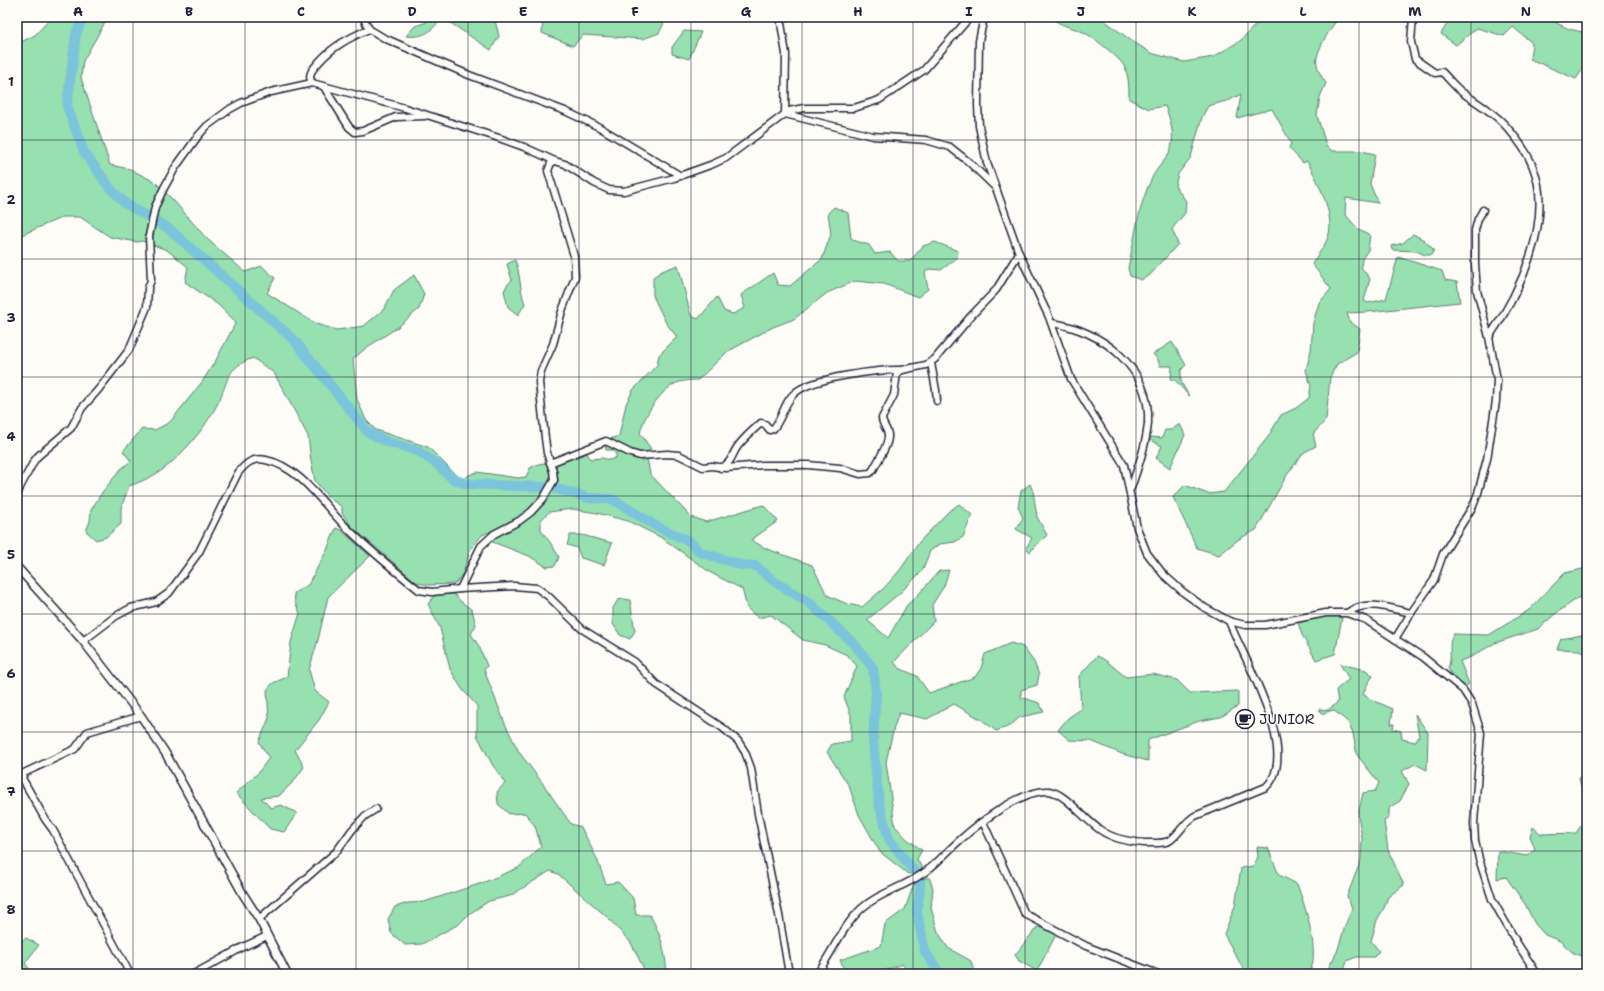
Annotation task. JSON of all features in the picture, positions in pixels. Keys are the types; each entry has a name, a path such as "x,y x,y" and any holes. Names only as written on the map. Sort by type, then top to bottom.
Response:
{"street":[{"path":"363,17 368,29 384,38 434,60 534,99 599,127 681,176"},
{"path":"780,17 786,54 785,114"},
{"path":"17,493 34,462 71,428 82,408 129,350 147,307 148,288 151,280 149,236 155,207 164,188 189,148 207,126 241,103 271,92 312,83 386,103 524,147 554,161 565,164 594,183 609,190 633,189 681,176 726,158 785,114 799,109 854,108 879,100 924,70 970,17"},
{"path":"984,17 979,41 979,126 995,187 1019,253 1052,323 1071,379 1121,458 1127,472 1137,528 1144,546 1152,560 1163,574 1194,601 1228,621 1246,625 1259,625 1326,613 1347,613 1366,620 1422,658 1463,690 1472,704 1481,733 1474,823 1475,840 1479,859 1492,899 1535,973"},
{"path":"1413,17 1411,42 1415,59 1435,73 1442,72 1459,90 1500,120 1516,138 1528,156 1537,180 1539,214 1528,265 1512,300 1489,337"},
{"path":"312,83 310,73 328,51 339,43 368,29"},
{"path":"324,87 349,127 355,132 363,131 396,117 429,116"},
{"path":"785,114 873,136 926,140 950,146 970,162 995,187"},
{"path":"460,589 478,550 484,542 494,534 525,517 543,499 554,480 554,471 547,453 541,411 539,382 541,371 553,344 562,311 573,285 576,270 574,256 548,171 554,161"},
{"path":"1395,639 1434,580 1443,554 1473,506 1487,459 1496,401 1497,380 1478,291 1475,264 1475,230 1478,219 1483,210"},
{"path":"721,468 729,463 736,447 761,423 765,424 770,430 773,429 790,398 802,388 844,376 888,369 902,370 930,363 996,290 1019,253"},
{"path":"1052,323 1062,324 1086,332 1109,346 1120,354 1128,363 1141,385 1146,398 1148,424 1142,455 1130,490"},
{"path":"930,363 937,401"},
{"path":"550,463 606,441 640,456 674,454 684,456 703,467 712,466 721,468 825,465 860,474 870,473 887,444 888,434 882,418 894,395 897,373 902,370"},
{"path":"83,641 116,616 131,608 156,602 169,593 199,552 238,473 245,464 258,459 266,459 280,464 292,472 353,534 419,590 432,592 514,586 537,588 548,596 575,624 635,662 656,684 723,728 738,741 745,752 751,768 758,814 779,915 789,974"},
{"path":"17,567 83,641 141,716 166,754 243,894 259,918 288,974"},
{"path":"1347,613 1365,605 1381,606 1411,613"},
{"path":"817,974 861,909 876,899 923,874 961,839 998,810 1018,799 1039,792 1055,792 1103,832 1124,839 1141,842 1165,842 1171,839 1186,822 1195,816 1266,787 1274,779 1276,774 1278,756 1276,741 1259,684 1235,638 1228,621"},
{"path":"130,974 53,830 45,819 22,778 24,773 75,749 87,732 141,716"},
{"path":"259,918 336,852 352,830 365,816 376,809"},
{"path":"983,822 1025,914 1086,946 1158,974"},
{"path":"194,974 243,947 267,936"}],"green space":[{"path":"52,17 108,17 83,61 81,78 110,165 130,169 155,182 174,201 206,238 245,272 262,266 275,278 267,293 316,324 337,330 364,326 384,309 394,290 414,275 424,294 419,309 398,327 366,348 353,359 357,399 366,420 376,430 428,447 463,480 469,475 477,472 518,478 526,477 530,468 538,464 546,463 549,467 552,479 538,503 517,520 482,535 470,550 463,573 455,584 427,585 416,582 352,527 342,513 342,507 329,498 315,481 308,436 274,373 253,358 244,362 233,370 227,380 219,401 203,428 181,453 161,471 129,486 121,508 121,524 106,537 96,540 86,531 90,521 91,510 103,491 121,469 131,461 123,451 142,429 155,430 170,422 202,382 216,360 236,322 217,304 185,282 188,267 167,250 142,241 137,242 110,237 80,217 63,217 19,236 17,242 17,44 35,35"},
{"path":"428,17 494,17 499,36 491,50 443,18 431,30 423,35 406,36 415,26 427,22"},
{"path":"543,17 667,17 659,33 643,39 583,35 573,46 542,33"},
{"path":"1050,17 1100,17 1129,39 1151,53 1184,62 1213,57 1240,41 1263,17 1340,17 1326,36 1317,57 1319,71 1326,83 1320,97 1317,115 1326,145 1332,151 1362,151 1375,154 1370,184 1378,203 1346,198 1345,214 1357,228 1370,235 1368,250 1362,259 1361,267 1370,279 1364,301 1368,303 1386,299 1398,257 1442,271 1445,280 1457,282 1460,302 1347,313 1350,322 1360,329 1357,352 1337,364 1330,377 1326,420 1313,434 1316,446 1303,453 1287,475 1256,530 1239,539 1219,555 1197,548 1173,497 1185,485 1208,494 1224,492 1268,437 1281,415 1296,408 1309,398 1311,386 1306,370 1311,350 1313,323 1319,303 1331,289 1312,264 1328,237 1330,219 1328,209 1316,178 1307,161 1303,163 1289,148 1291,143 1272,109 1237,118 1241,94 1230,100 1208,106 1202,117 1191,157 1178,174 1175,186 1186,201 1185,213 1172,229 1178,244 1150,275 1141,280 1130,276 1128,268 1144,198 1153,176 1171,148 1172,132 1169,116 1165,106 1149,109 1129,99 1127,74 1121,62 1087,34 1062,25"},
{"path":"1446,17 1544,17 1569,29 1587,33 1587,63 1576,79 1530,59 1532,43 1513,27 1504,36 1477,28 1456,45 1441,34 1448,22"},
{"path":"684,31 701,32 689,59 672,54 672,47"},
{"path":"834,207 848,213 851,238 869,245 875,254 890,252 898,261 910,261 923,246 935,242 958,251 957,258 941,270 930,269 925,272 928,289 918,297 884,284 855,281 827,293 794,319 773,327 727,352 698,380 684,381 671,386 651,407 644,420 640,433 651,449 646,453 650,474 691,517 706,522 763,505 778,521 751,540 767,549 812,565 827,595 847,604 862,607 884,588 900,570 920,541 948,512 959,504 972,515 963,537 955,542 940,544 930,551 922,571 901,592 867,620 888,638 907,605 939,571 949,570 944,586 932,605 934,621 894,662 899,668 917,676 929,693 975,677 981,668 985,654 1011,643 1023,647 1034,662 1039,675 1037,685 1021,690 1021,697 1039,703 1044,712 1020,717 1010,726 996,731 982,720 954,704 927,719 899,713 894,727 886,762 895,826 907,839 922,850 917,859 923,870 908,874 880,852 859,815 849,786 827,752 832,744 851,741 851,715 844,697 857,666 847,655 825,645 803,640 771,615 758,618 747,608 742,589 711,573 662,538 628,521 597,513 572,509 549,512 541,520 541,530 559,557 555,566 547,567 529,556 490,541 508,529 520,525 542,506 558,480 556,469 558,462 587,453 590,459 602,458 610,460 617,457 613,450 606,450 605,444 607,440 619,436 626,404 633,390 657,365 659,355 677,337 666,323 653,296 653,277 662,271 678,265 691,316 698,319 717,297 724,311 733,314 745,308 741,295 773,273 778,285 790,286 822,259 831,234 828,213"},
{"path":"1413,234 1424,240 1434,250 1431,255 1425,255 1416,251 1392,250 1391,246 1403,243"},
{"path":"515,260 525,304 518,315 508,307 504,291 512,280 507,264"},
{"path":"1172,342 1186,365 1181,370 1181,382 1189,396 1175,380 1171,380 1172,366 1160,366 1158,360 1153,354"},
{"path":"1180,424 1185,435 1170,468 1156,458 1162,446 1148,439 1151,437 1162,438 1165,430 1171,430"},
{"path":"1030,484 1033,491 1037,517 1047,535 1030,552 1026,548 1032,538 1016,529 1023,518 1018,507 1021,491"},
{"path":"336,528 341,530 370,556 328,597 309,670 315,691 329,702 319,720 295,750 304,767 294,781 279,796 261,798 271,808 281,805 297,813 284,832 270,829 236,793 258,773 269,758 259,742 269,718 267,690 273,683 287,677 291,642 300,613 295,602 294,593 308,585 327,550"},
{"path":"570,535 582,535 612,543 604,565 581,558 577,548 567,545"},
{"path":"1587,568 1587,596 1581,596 1555,614 1538,629 1495,643 1471,657 1460,661 1469,684 1465,687 1454,680 1448,668 1450,659 1450,642 1453,634 1489,635 1529,610 1565,573"},
{"path":"454,594 472,610 476,625 471,634 479,646 487,666 484,670 506,726 519,752 571,824 581,827 597,859 606,884 618,882 633,898 636,915 650,915 662,944 667,974 644,974 645,971 631,943 608,918 558,874 550,871 510,896 489,901 469,914 459,924 422,944 405,945 391,933 388,919 395,907 408,903 424,902 482,883 518,868 541,847 535,826 525,813 509,814 498,804 497,792 505,783 492,764 477,735 477,706 462,689 450,669 440,628 428,604 435,595"},
{"path":"618,600 630,600 635,631 630,639 620,635 613,624 613,608"},
{"path":"1332,615 1342,618 1335,654 1316,660 1302,635 1298,623"},
{"path":"1587,634 1587,654 1579,650 1557,649 1561,639"},
{"path":"1097,656 1126,677 1153,674 1177,680 1190,693 1238,691 1238,706 1221,717 1199,721 1148,740 1148,761 1122,754 1091,741 1069,740 1058,730 1068,718 1081,709 1079,676"},
{"path":"1340,664 1366,670 1373,676 1363,694 1370,699 1393,709 1391,724 1394,724 1393,729 1401,731 1402,739 1415,742 1419,736 1415,714 1428,733 1427,770 1415,764 1402,771 1409,784 1400,801 1389,808 1389,818 1384,821 1388,850 1404,885 1388,897 1377,920 1371,941 1379,951 1374,957 1356,957 1347,961 1342,974 1325,974 1337,952 1352,908 1347,896 1361,860 1362,838 1358,815 1363,793 1375,791 1379,783 1357,755 1353,734 1348,722 1333,710 1321,714 1319,709 1328,710 1338,702 1336,690 1349,679"},
{"path":"1587,764 1587,959 1572,952 1560,941 1545,935 1535,924 1525,904 1506,877 1497,879 1498,851 1527,856 1535,849 1530,836 1533,827 1541,834 1576,833 1586,818 1585,800 1579,779"},
{"path":"1257,847 1268,848 1279,875 1297,884 1304,904 1313,942 1312,965 1309,974 1246,974 1224,934 1235,906 1241,868 1253,866 1258,857"},
{"path":"929,877 933,888 931,908 938,932 948,948 971,961 975,974 910,974 902,964 876,974 846,974 840,960 881,946 885,924 905,909 914,884"},
{"path":"1037,927 1058,931 1037,971 1019,961 1015,955"},
{"path":"26,938 39,945 25,963 33,974 17,974 17,944"}],"waterway":[{"path":"83,17 76,34 67,106 84,152 110,188 126,204 168,228 294,340 368,432 387,442 418,451 438,465 453,479 467,484 543,487"},
{"path":"554,488 589,498 612,499 656,526 689,541 700,552 741,565 756,566 775,582 810,603 856,646 873,668 876,693 873,741 879,804 889,839 917,875"},
{"path":"920,881 917,912 925,952 940,974"}],"place":[{"name":"JUNIOR","path":"1245,719"}]}
